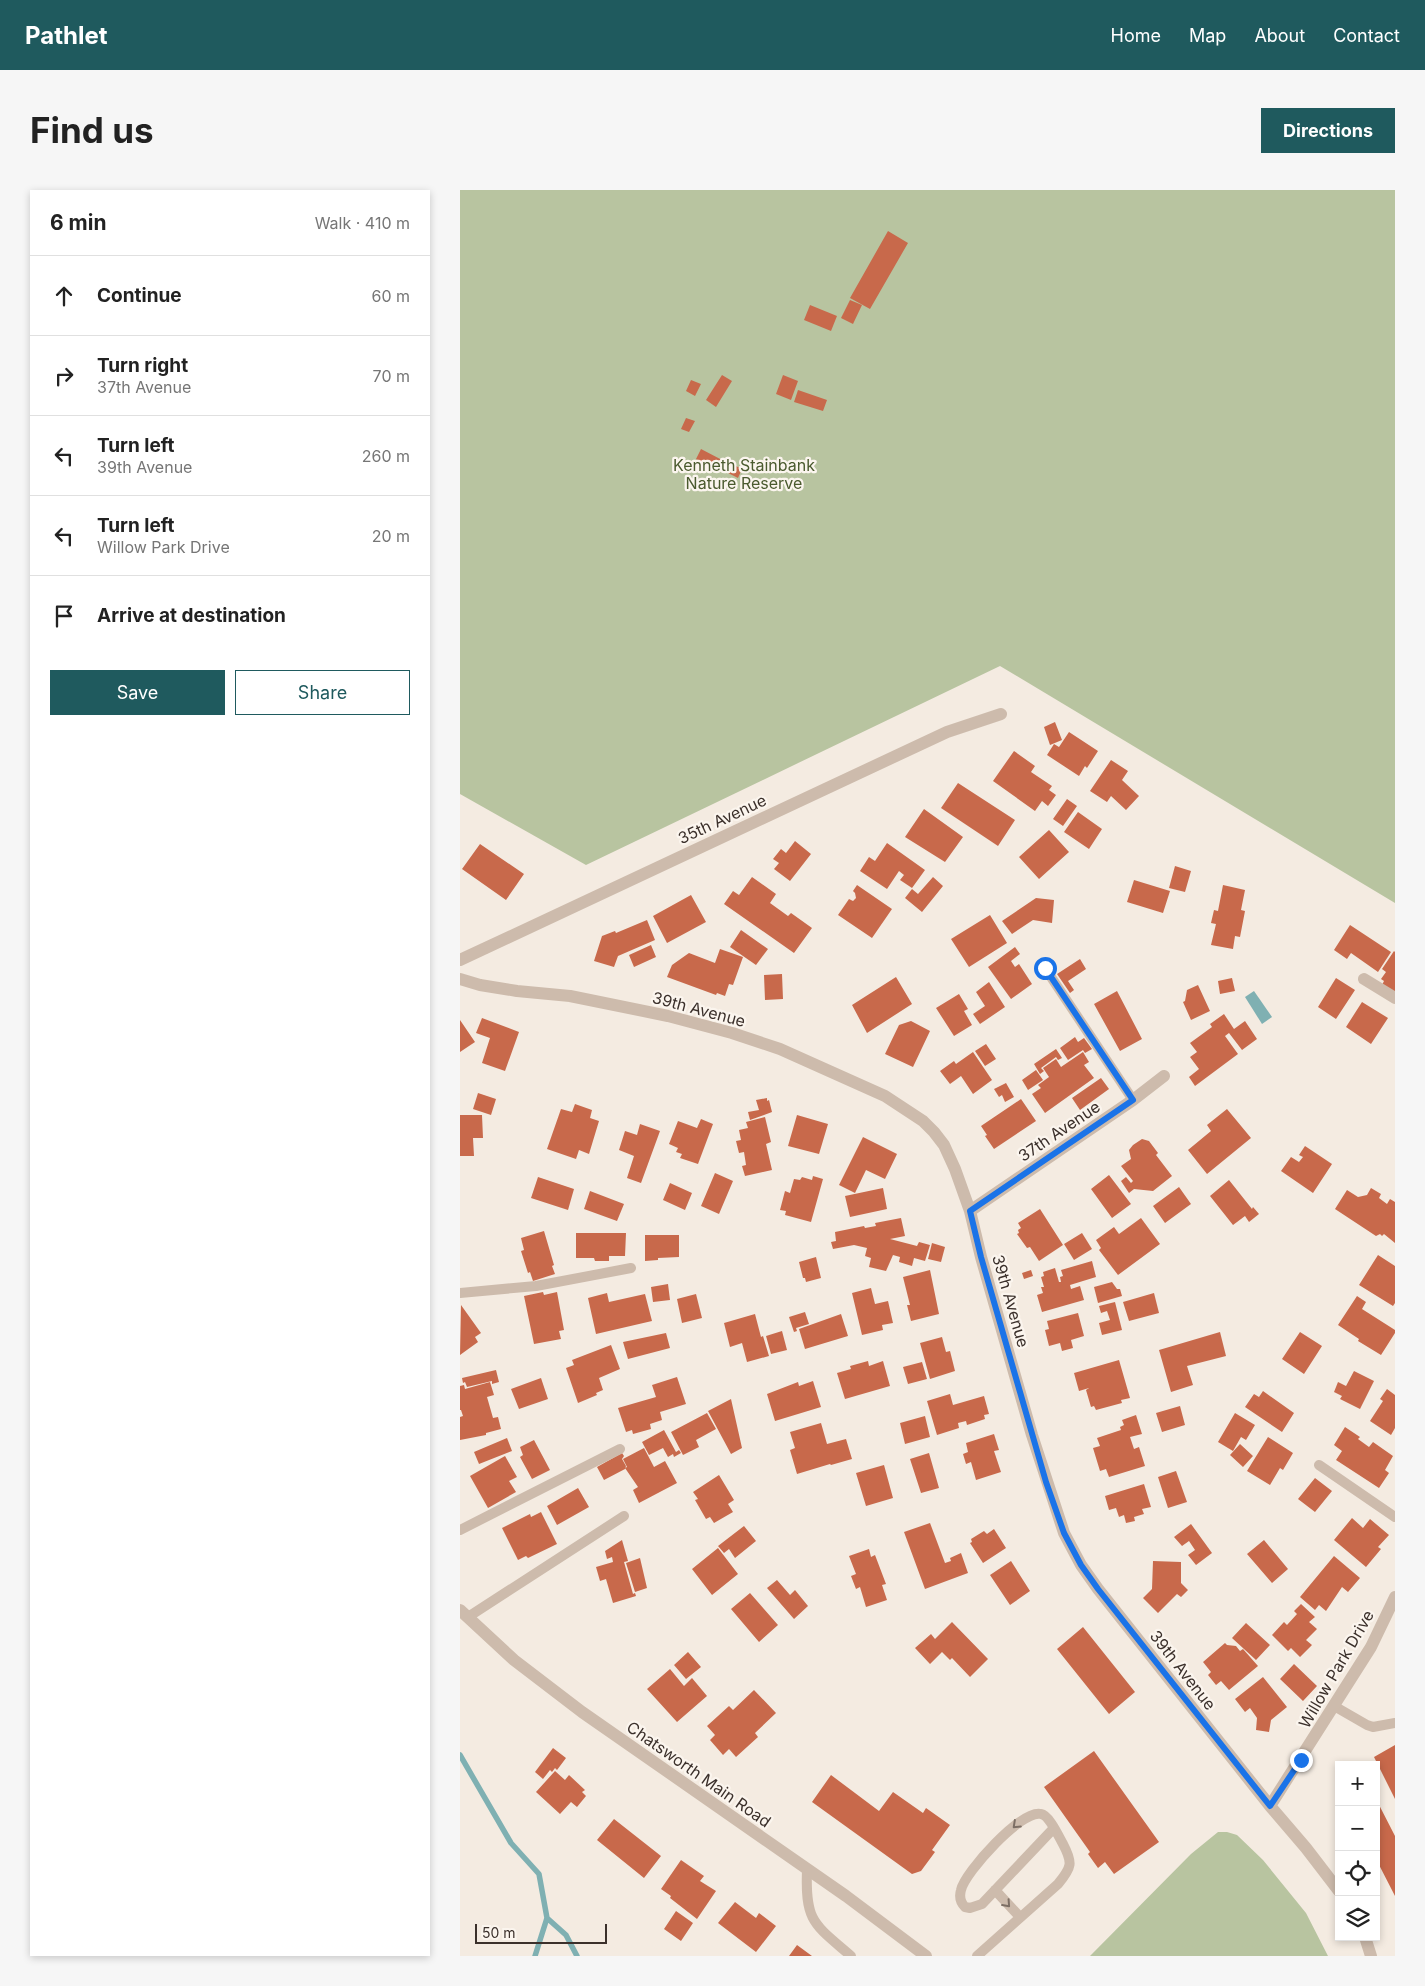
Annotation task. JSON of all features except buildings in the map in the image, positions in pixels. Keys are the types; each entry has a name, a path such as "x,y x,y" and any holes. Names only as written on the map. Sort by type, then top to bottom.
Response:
{"street":[{"name":"35th Avenue","path":"460,960 930,740 1001,714"},
{"name":"39th Avenue","path":"460,979 508,989 570,996 668,1016 732,1033 780,1049 836,1072 885,1096 923,1121 934,1132 948,1153 970,1211 981,1257 1032,1435 1064,1533 1081,1565 1098,1589 1335,1886"},
{"path":"1364,979 1395,998"},
{"name":"37th Avenue","path":"970,1211 1133,1100 1164,1076"},
{"name":"Willow Park Drive","path":"1270,1806 1371,1647 1395,1596"},
{"name":"Chatsworth Main Road","path":"464,1614 514,1660 582,1712 846,1896 926,1956"},
{"path":"1366,1941 1371,1956"}],"lane":[{"path":"1045,968 1133,1100"},
{"path":"460,1293 536,1286 631,1268"},
{"path":"460,1530 620,1449"},
{"path":"1319,1465 1395,1517"},
{"path":"464,1614 624,1516"},
{"path":"1334,1706 1373,1727 1395,1723"},
{"path":"977,1956 1058,1884 1068,1872 1071,1864 1068,1854 1054,1828 1044,1815 1039,1813 1032,1814 1022,1820 986,1853 961,1889 961,1901 965,1908 982,1904 1054,1828"},
{"path":"807,1870 806,1893 809,1910 815,1924 852,1956"},
{"path":"995,1890 1020,1917"}],"green space":[{"name":"Kenneth Stainbank Nature Reserve","path":"460,190 1395,190 1395,903 1000,666 586,865 460,794"},
{"path":"1218,1832 1237,1835 1263,1860 1306,1913 1328,1956 1090,1956 1191,1854"}],"water":[{"path":"1254,991 1272,1017 1262,1024 1245,997"}],"waterway":[{"path":"460,1755 511,1843 539,1874 547,1918 535,1956"},
{"path":"547,1918 566,1935 577,1956"}],"route":[{"path":"1045,968 1133,1100 970,1211 981,1257 1046,1482 1064,1533 1081,1565 1270,1806 1301,1760"}]}
